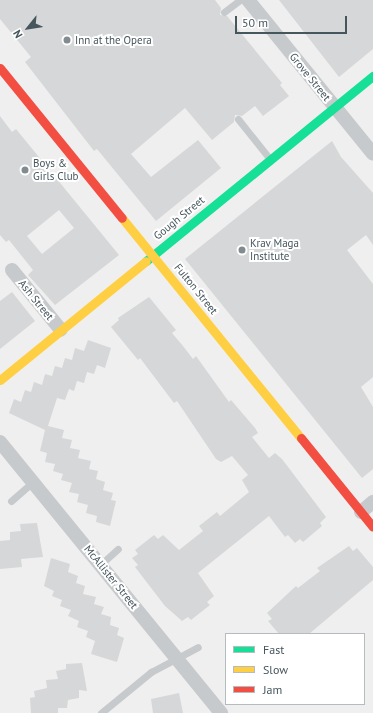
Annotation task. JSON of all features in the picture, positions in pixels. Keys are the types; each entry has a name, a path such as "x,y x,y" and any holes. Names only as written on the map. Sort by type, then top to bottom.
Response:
{"street":[{"name":"Grove Street","path":"248,0 373,154"},
{"name":"Fulton Street","path":"0,68 373,527"},
{"name":"Gough Street","path":"0,380 373,76"},
{"name":"Ash Street","path":"12,270 61,330"},
{"name":"McAllister Street","path":"0,442 221,713"},
{"path":"361,512 373,502"}],"lane":[{"path":"224,12 240,0"},
{"path":"238,119 270,159"},
{"path":"11,501 33,482"},
{"path":"100,565 118,549"},
{"path":"101,713 151,672 198,647"}],"building":[{"path":"0,0 215,0 221,8 220,15 227,16 282,83 280,85 289,96 263,116 255,106 242,116 235,115 234,122 212,140 185,108 131,154 151,177 198,140 221,168 156,221 97,149 94,151 25,62 31,57 0,19"},
{"path":"279,0 373,0 373,49 339,77"},
{"path":"0,116 12,132 16,129 119,255 55,305 28,275 33,270 9,240 6,242 0,235","holes":["59,210 74,228 42,254 27,236"]},
{"path":"332,141 341,157 373,193 373,245 366,235 347,250 373,284 373,377 361,387 373,407 373,469 362,478 185,259"},
{"path":"12,292 35,321 0,349 0,301"},
{"path":"149,297 176,330 172,333 193,359 196,356 229,402 231,400 255,428 258,433 252,437 269,458 275,453 282,459 326,517 320,523 322,526 303,542 300,539 295,543 288,535 285,537 269,516 198,573 214,596 207,602 210,605 191,620 188,617 182,621 165,606 135,567 138,565 132,558 138,554 135,550 154,535 158,539 163,535 179,550 203,531 199,526 217,512 220,516 249,492 242,480 248,475 232,456 221,462 216,459 177,401 174,403 140,358 138,360 111,327 119,320 118,318"},
{"path":"88,340 111,348 105,368 97,365 94,374 87,372 84,383 77,381 74,391 69,389 65,400 57,398 48,426 64,430 62,438 72,440 70,448 80,450 78,458 91,461 89,469 98,471 96,479 105,482 103,490 113,493 111,500 116,501 110,526 96,522 97,516 86,513 88,505 77,502 79,494 69,492 72,483 61,480 63,474 53,471 55,464 45,462 47,453 40,451 45,430 9,413 14,399 21,402 25,390 31,392 34,382 42,385 45,374 52,376 55,366 62,368 65,358 72,360 75,348 84,351"},
{"path":"37,523 43,557 21,559 22,567 0,569 0,541 10,540 10,532 21,531 20,524"},
{"path":"349,546 353,551 357,548 373,567 373,580 310,633 278,633 268,621 272,619 267,613 296,586 298,588 320,571 317,568"},
{"path":"51,558 70,564 68,572 78,576 76,583 85,586 83,594 96,597 94,604 104,607 101,614 111,617 110,625 119,628 117,635 124,638 117,662 91,654 95,641 86,637 88,631 77,627 79,621 68,616 71,610 60,606 62,600 52,596 54,591 44,586"},
{"path":"82,663 87,691 79,690 79,698 68,700 67,708 58,708 58,713 31,713 30,698 35,697 34,691 47,688 46,680 58,679 56,671 66,669 66,664"},
{"path":"179,693 183,713 153,713 151,699"}],"traffic: fast":[{"path":"146,261 373,76"}],"traffic: slow":[{"path":"122,218 301,438"},
{"path":"0,380 146,261"}],"traffic: jam":[{"path":"0,68 122,218"},
{"path":"301,438 373,527"}],"place":[{"name":"Inn at the Opera","path":"67,40"},
{"name":"Boys & Girls Club","path":"25,170"},
{"name":"Krav Maga Institute","path":"242,250"}]}
